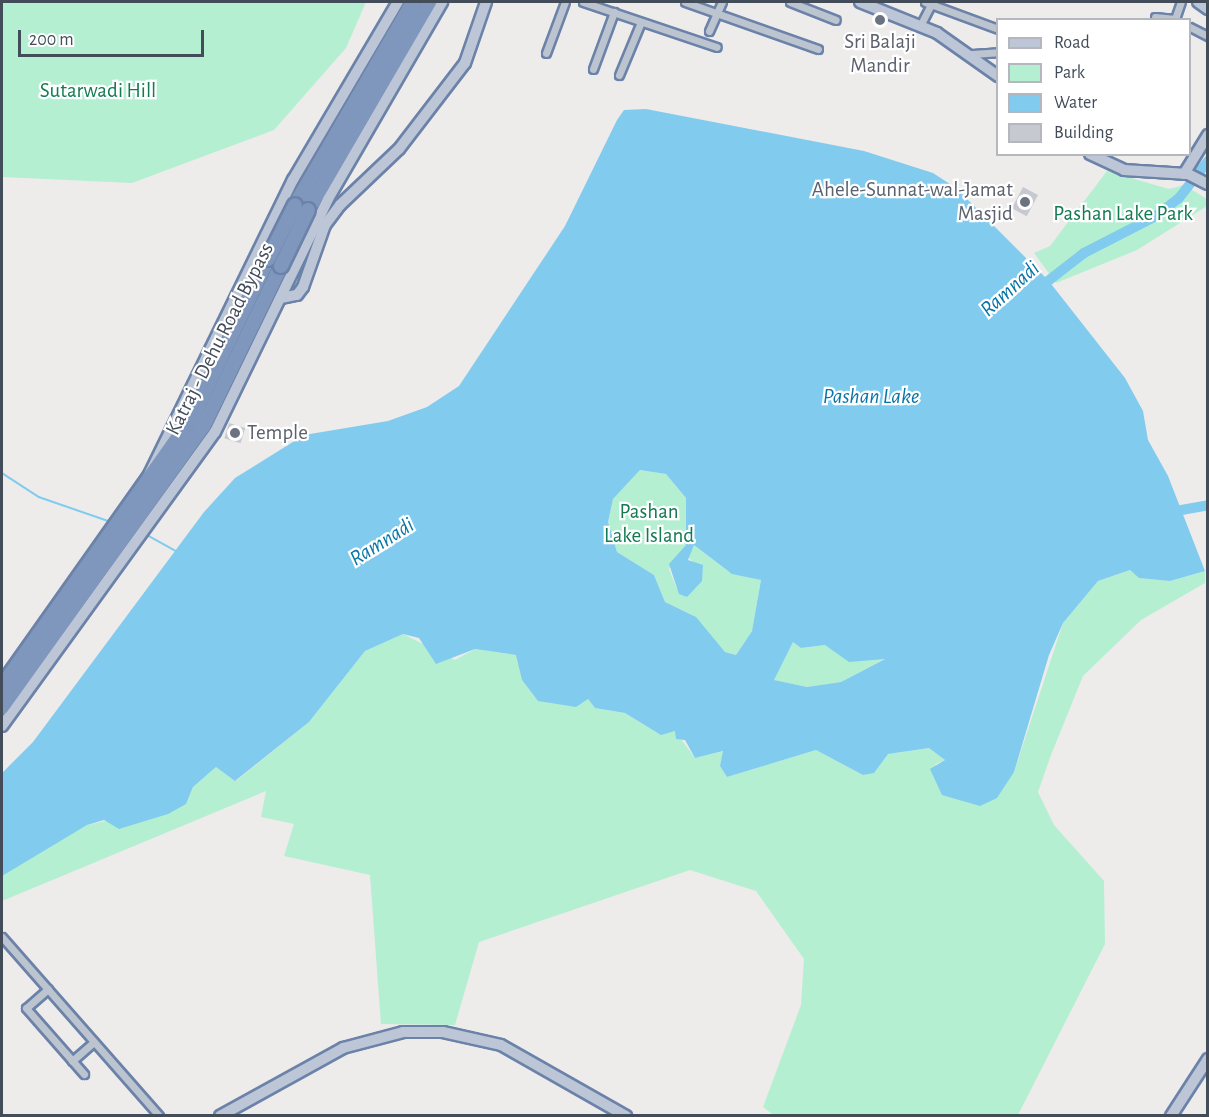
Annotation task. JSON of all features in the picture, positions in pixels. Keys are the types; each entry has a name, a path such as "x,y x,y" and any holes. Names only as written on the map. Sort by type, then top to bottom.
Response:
{"highway":[{"name":"Katraj - Dehu Road Bypass","path":"146,503 176,477 204,425 275,263 294,205 429,5"},
{"name":"Katraj - Dehu Road Bypass","path":"2,707 121,544 146,503 275,263 429,5"},
{"name":"Katraj - Dehu Road Bypass","path":"2,686 121,544"}],"street":[{"path":"2,726 146,503 149,466 273,219 398,2"},
{"path":"281,298 297,295 303,287 325,225 399,149 465,63 486,2"},
{"path":"546,53 565,2"},
{"path":"584,2 717,47"},
{"path":"685,2 818,49"},
{"path":"709,31 722,2"},
{"path":"790,2 836,20"},
{"path":"860,2 920,26 972,54 996,74"},
{"path":"1175,18 1181,2"},
{"path":"1198,2 1208,9"},
{"path":"920,26 928,3 996,27"},
{"path":"176,477 215,432 309,237 429,5"},
{"path":"593,69 614,12"},
{"path":"1155,17 1165,18"},
{"path":"619,75 641,22"},
{"path":"1191,28 1208,36"},
{"path":"972,54 996,52"},
{"path":"1186,174 1208,135"},
{"path":"1094,156 1124,170 1186,174 1205,182"},
{"path":"334,189 353,194"},
{"path":"273,219 309,237"},
{"path":"2,937 159,1116"},
{"path":"48,989 26,1008 84,1074"},
{"path":"220,1116 343,1048 403,1032 443,1032 501,1045 626,1116"},
{"path":"72,1061 94,1042"},
{"path":"1171,1116 1208,1059"}],"green space":[{"name":"Sutarwadi Hill","path":"2,2 366,2 346,48 274,130 132,183 2,177"},
{"name":"Pashan Lake Park","path":"1107,171 1169,189 1184,185 1207,199 1207,206 1137,250 1056,283 1034,253 1050,246"},
{"name":"Pashan Lake Island","path":"640,470 666,474 686,498 686,545 669,569 677,589 687,597 695,586 695,564 687,556 694,545 728,571 761,580 752,631 736,655 725,652 692,615 665,602 654,575 617,552 608,522 613,499"},
{"path":"1130,570 1140,578 1170,581 1205,571 1205,583 1141,620 1083,676 1051,755 1038,792 1054,825 1104,881 1105,944 1018,1115 775,1116 763,1107 801,1005 804,959 756,891 690,870 479,942 455,1025 381,1024 370,875 284,856 294,824 261,817 266,791 2,901 2,876 43,847 87,825 186,804 193,787 216,767 236,781 309,722 365,651 403,634 455,660 475,649 517,655 522,680 538,701 588,699 595,708 625,713 660,734 675,731 695,758 724,751 720,766 727,777 816,750 863,775 888,754 929,748 945,760 934,765 1014,772 1063,623 1098,581"},
{"path":"793,642 801,648 825,645 845,657 886,658 841,682 807,687 773,680"}],"water":[{"name":"Pashan Lake","path":"646,109 864,151 933,173 956,188 1048,280 1125,378 1143,411 1148,440 1168,476 1205,571 1170,581 1139,578 1130,570 1098,581 1063,623 1049,655 1014,772 997,798 980,806 942,795 930,769 945,760 929,748 888,754 874,773 863,775 816,750 727,777 720,766 723,751 695,758 685,740 676,739 675,731 661,735 625,713 595,708 588,699 576,707 538,701 522,680 516,655 475,649 436,664 419,638 403,634 365,651 309,722 235,781 216,767 193,787 186,804 168,814 119,829 104,820 87,825 2,876 2,773 33,742 204,512 235,478 304,435 388,421 427,407 459,386 565,226 624,110","holes":["640,470 666,474 686,498 686,545 669,564 679,594 687,597 702,581 703,565 688,560 694,545 732,574 761,580 752,631 736,655 725,652 696,617 665,602 654,575 617,552 608,522 613,499","793,642 801,648 825,645 849,662 885,659 841,682 807,687 774,680"]}],"building":[{"name":"Ahele-Sunnat-wal-Jamat Masjid","path":"1023,187 1038,195 1027,216 1012,208"},
{"name":"Temple","path":"229,423 245,428 241,443 224,438"}],"waterway":[{"name":"Ramnadi","path":"1039,288 1084,253 1156,216 1179,198 1208,161"},
{"path":"2,473 39,497 111,522"},
{"name":"Ramnadi","path":"1170,512 1208,505"},
{"path":"147,535 176,551"}],"place":[{"name":"Sri Balaji Mandir","path":"880,20"},
{"name":"Ahele-Sunnat-wal-Jamat Masjid","path":"1025,202"},
{"name":"Temple","path":"235,433"}]}
